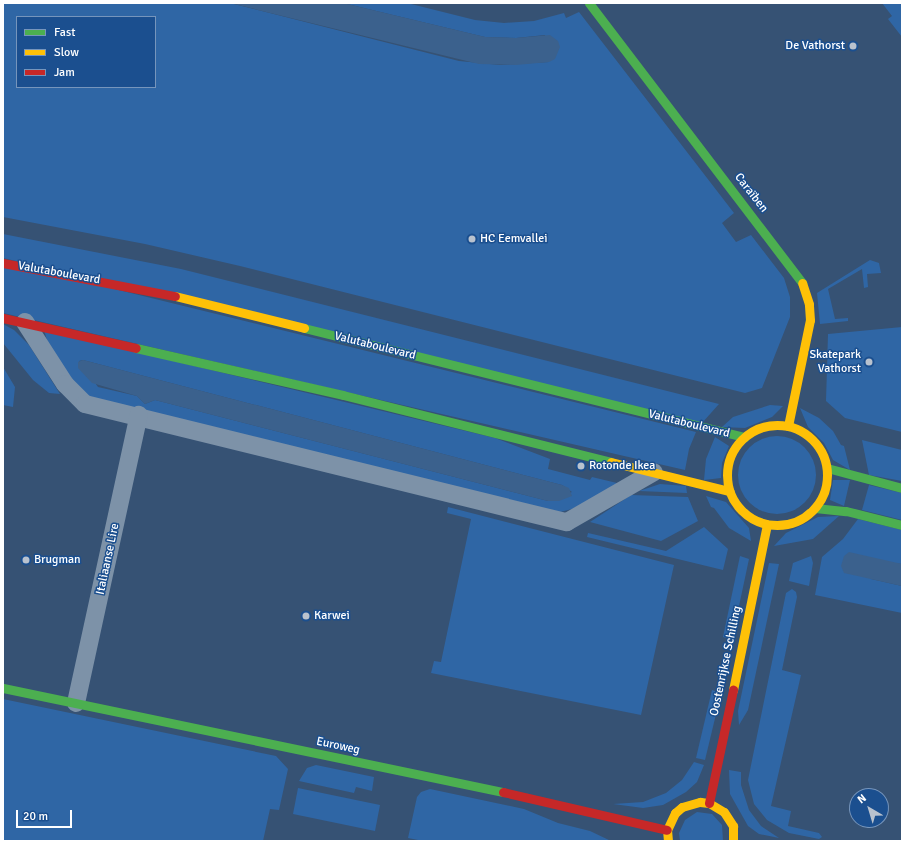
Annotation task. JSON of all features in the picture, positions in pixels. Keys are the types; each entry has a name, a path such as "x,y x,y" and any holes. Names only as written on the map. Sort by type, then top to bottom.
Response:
{"main road":[{"name":"Caraïben","path":"589,3 802,283 809,304 810,320 788,426"},
{"name":"Valutaboulevard","path":"3,263 173,296 745,437"},
{"path":"3,318 344,395 729,491"},
{"path":"788,426 811,439 820,448 827,468 826,485 823,498 815,508 793,523 767,524 743,512 729,491 729,463 734,451 745,437 763,427 788,426"},
{"path":"827,468 902,488"},
{"path":"815,508 846,511 902,525"},
{"name":"Oostenrijkse Schilling","path":"709,803 767,524"},
{"name":"Euroweg","path":"3,688 518,796 667,830"},
{"path":"668,841 667,830 675,813 682,807 700,802 709,803 724,812 730,818 734,841"}],"street":[{"path":"25,322 65,384 85,404 139,415 567,522 654,472"},
{"name":"Italiaanse Lire","path":"76,703 139,415"}],"shaded area":[{"name":"HC Eemvallei","path":"3,3 230,3 459,61 500,65 549,62 545,35 516,38 485,37 343,3 407,3 475,20 504,23 534,21 564,13 566,18 579,12 734,213 722,223 736,242 751,235 784,278 790,297 790,317 762,388 745,393 240,266 145,244 3,217"},
{"path":"230,3 343,3 485,37 516,38 550,35 558,41 560,47 555,59 549,62 516,65 479,64"},
{"path":"882,3 902,3 902,37 888,19 892,16"},
{"path":"3,234 181,269 719,404 702,423 3,258"},
{"path":"870,260 879,263 881,273 867,274 868,287 864,288 862,269 828,289 835,319 848,318 848,321 820,324 817,293"},
{"path":"3,267 86,282 696,432 689,449 685,470 3,313"},
{"path":"3,324 14,330 29,345 60,394 49,393 33,380 3,343"},
{"name":"Skatepark Vathorst","path":"902,327 902,432 845,418 826,401 828,334"},
{"path":"44,330 495,438 550,459 548,469 590,480 592,477 621,484 572,509 560,512 91,400 70,380 50,350","holes":["83,360 562,485 572,492 548,501 155,400 145,404 137,396 98,387 79,361"]},
{"path":"83,360 562,485 569,488 572,496 559,501 548,501 155,400 145,404 137,396 92,383 78,368 78,362"},
{"path":"3,367 15,387 13,407 3,405"},
{"path":"770,405 783,406 772,417 745,428 722,427 733,417"},
{"path":"800,408 819,418 833,431 841,445 844,446 850,470 833,460 824,443 808,427"},
{"path":"777,436 792,439 804,448 813,460 816,475 813,490 804,502 792,511 777,514 762,511 750,502 741,490 738,475 741,460 750,448 762,439"},
{"path":"715,437 729,446 722,463 721,478 704,480 706,459"},
{"path":"862,440 902,450 902,481 869,475"},
{"path":"833,480 850,480 844,506 830,500"},
{"path":"660,484 686,486 687,493 639,491"},
{"path":"869,485 902,493 902,520 862,510"},
{"path":"631,495 688,497 698,521 661,541 590,522"},
{"path":"706,496 726,502 749,528 751,541 729,528 714,508 711,507"},
{"path":"448,507 674,565 641,715 431,673 434,661 441,662 471,519 447,513"},
{"path":"839,516 813,539 774,546 786,533 818,517"},
{"path":"858,519 902,530 902,564 892,563 871,579 902,586 902,613 815,595 822,557 843,539"},
{"path":"704,527 728,549 723,570 587,537 588,533 666,551"},
{"path":"849,552 902,564 902,586 844,573 841,566 844,556"},
{"path":"740,556 749,559 735,625 726,638 723,637"},
{"path":"811,556 813,563 809,586 789,581 793,563"},
{"path":"769,563 779,564 748,710 739,725 738,711"},
{"path":"792,589 796,592 797,597 782,670 801,675 771,806 791,811 788,826 819,833 822,837 819,839 789,833 767,820 754,804 748,780 786,593"},
{"path":"712,690 715,691 717,710 705,760 696,758"},
{"path":"3,699 276,756 288,769 279,810 270,809 263,841 3,841"},
{"path":"694,762 704,765 697,782 686,792 663,805 643,808 613,804 643,802 666,793 682,780"},
{"path":"316,765 374,777 372,791 356,787 354,793 299,781 307,768"},
{"path":"729,770 741,772 741,785 749,810 761,826 779,838 759,834 748,826 730,794"},
{"path":"298,788 380,805 375,831 293,814"},
{"path":"430,789 524,809 558,823 590,831 611,841 423,841 408,838 417,797 421,792"},
{"path":"697,812 712,814 722,825 723,841 680,841 679,833 685,820"}],"traffic: fast":[{"path":"589,3 802,283"},
{"path":"304,328 745,437"},
{"path":"136,348 343,395 611,462"},
{"path":"827,468 902,488"},
{"path":"815,508 846,511 902,525"},
{"path":"3,688 503,792"}],"traffic: slow":[{"path":"788,426 810,320 809,304 802,283"},
{"path":"175,296 304,328"},
{"path":"777,425 796,429 812,440 823,456 827,475 823,494 812,510 796,521 777,525 758,521 742,510 731,494 727,475 731,456 742,440 758,429 777,425"},
{"path":"611,462 729,491"},
{"path":"733,690 767,524"},
{"path":"668,841 667,830 675,813 682,807 700,802 709,803 724,812 733,826 733,841"}],"traffic: jam":[{"path":"3,263 175,296"},
{"path":"3,318 136,348"},
{"path":"709,803 733,690"},
{"path":"503,792 667,830"}],"place":[{"name":"De Vathorst","path":"853,46"},
{"name":"HC Eemvallei","path":"472,239"},
{"name":"Skatepark Vathorst","path":"869,362"},
{"name":"Rotonde Ikea","path":"581,466"},
{"name":"Brugman","path":"26,560"},
{"name":"Karwei","path":"306,616"}]}
